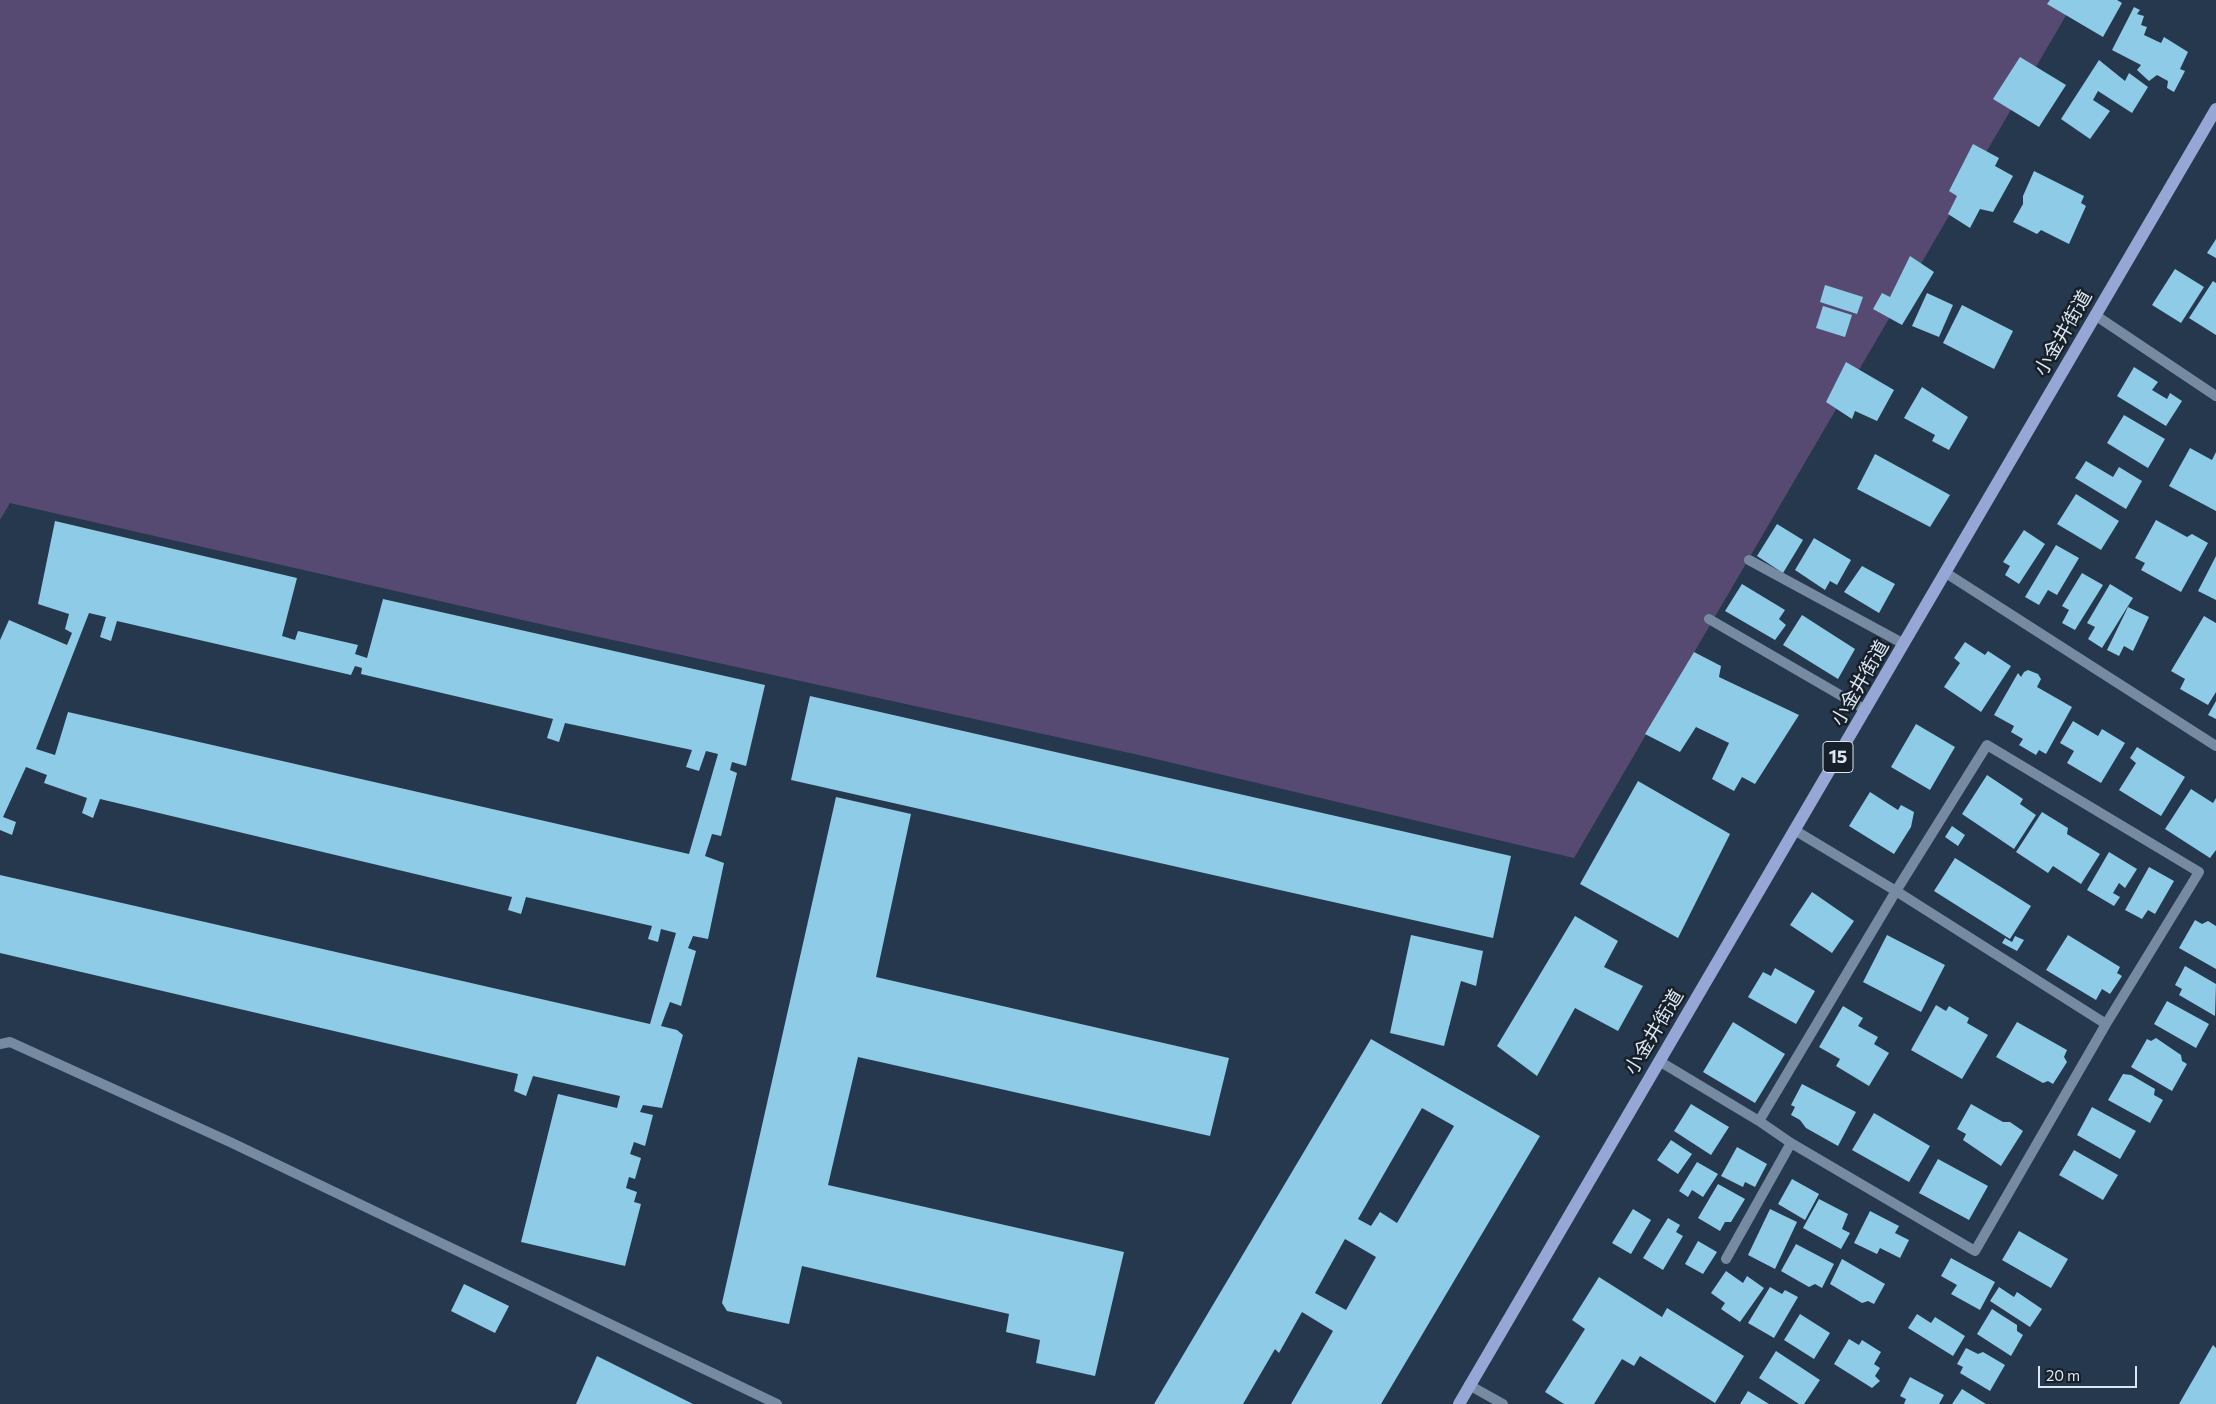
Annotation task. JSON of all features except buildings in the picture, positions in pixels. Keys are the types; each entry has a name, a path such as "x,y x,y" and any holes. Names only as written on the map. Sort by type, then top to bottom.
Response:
{"main road":[{"name":"小金井街道","path":"1459,1404 1796,831 2216,109"}],"street":[{"path":"2095,315 2216,396"},
{"path":"1749,560 1904,644"},
{"path":"1946,573 2216,746"},
{"path":"1709,619 1866,710"},
{"path":"1659,1061 1759,1121 1791,1143 1975,1250 2106,1024 2199,872 1987,745 1896,891 1759,1121"},
{"path":"1796,831 1896,891 2106,1024"},
{"path":"0,1044 10,1042 230,1142 776,1404"},
{"path":"1726,1259 1791,1143"},
{"path":"1470,1385 1503,1404"}],"shaded area":[{"path":"0,0 2075,0 1574,858 1139,755 549,626 10,503 0,520"}]}
